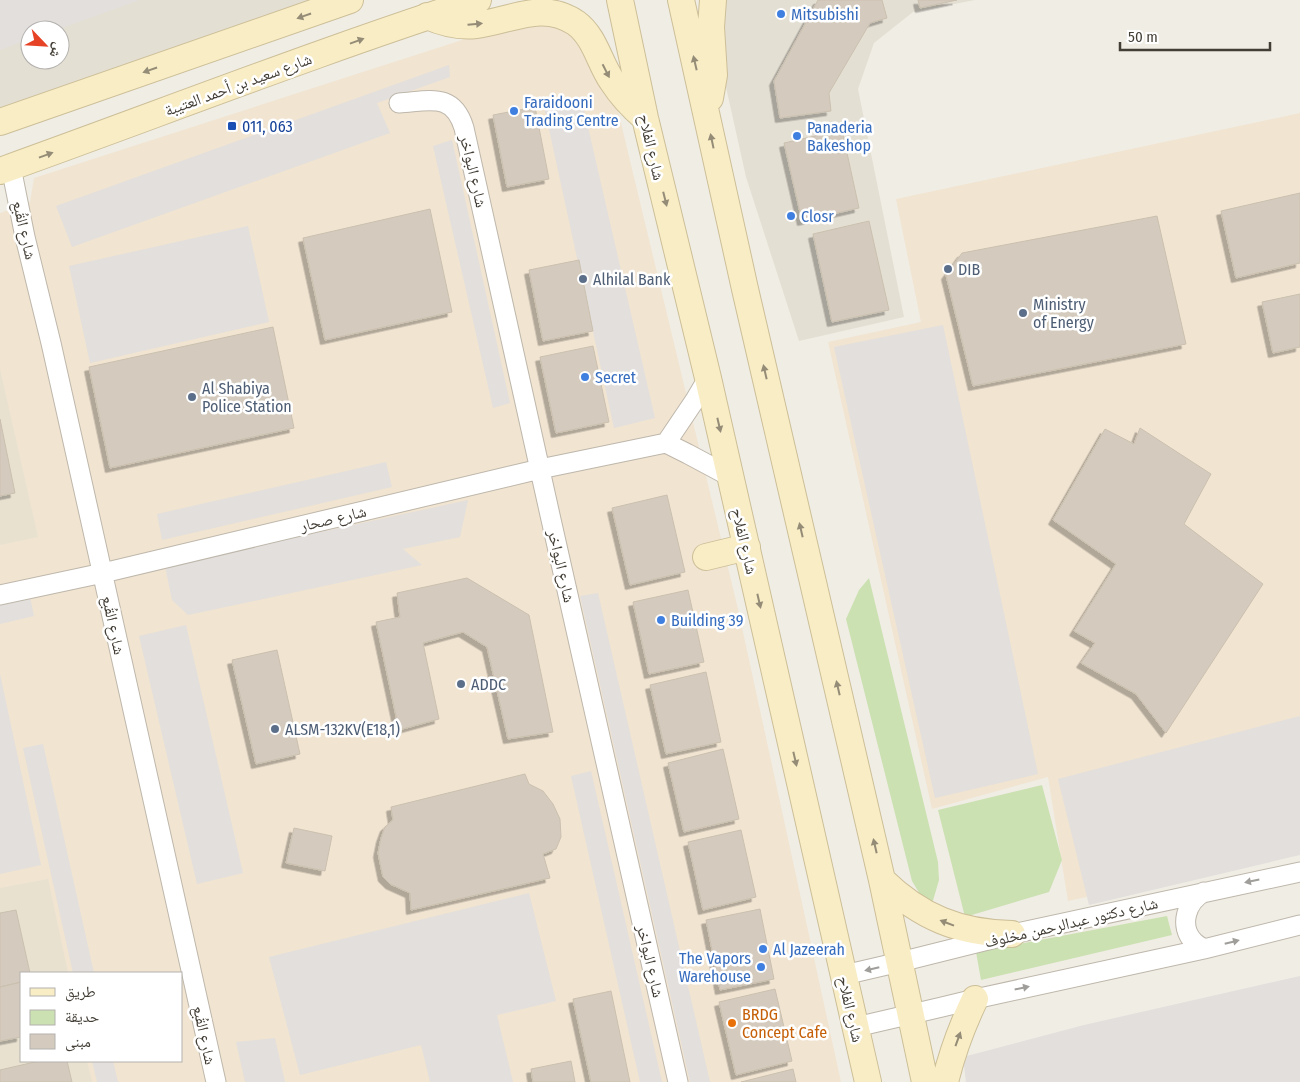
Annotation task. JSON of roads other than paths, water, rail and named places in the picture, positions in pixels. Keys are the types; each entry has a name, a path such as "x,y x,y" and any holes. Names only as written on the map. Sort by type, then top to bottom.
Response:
{"main road":[{"path":"0,122 350,0"},
{"name":"شارع سعيد بن أحمد العتيبة","path":"6,169 427,16 478,0"},
{"name":"شارع الفلاح","path":"620,0 645,118 731,477 868,1082"},
{"path":"681,0 745,289 882,880 925,1082"},
{"path":"706,110 713,87 714,75 710,27 714,0"},
{"path":"427,16 450,24 462,25 485,23 532,11 550,12 567,17 576,23 590,38 620,94 645,118"},
{"path":"706,557 747,547"},
{"path":"882,880 907,902 936,919 973,931 992,934 1012,934"},
{"path":"945,1082 952,1055 975,998"}],"street":[{"name":"شارع البواخر","path":"399,103 442,101 456,110 461,118 678,1082"},
{"name":"شارع القُبع","path":"6,169 26,237 41,299 216,1082"},
{"path":"708,378 666,444 731,477"},
{"name":"شارع صحار","path":"0,595 103,573 540,469 666,444"},
{"name":"شارع دكتور عبدالرحمن مخلوف","path":"844,975 1012,934 1300,872"},
{"path":"1204,949 1194,942 1189,935 1186,927 1186,918 1187,910 1192,902 1198,895 1206,891"},
{"path":"856,1027 975,998 1204,949 1300,925"}],"place":[{"name":"Mitsubishi","path":"781,14"},
{"name":"Faraidooni Trading Centre","path":"514,111"},
{"name":"011, 063","path":"232,126"},
{"name":"Panaderia Bakeshop","path":"797,136"},
{"name":"Closr","path":"791,216"},
{"name":"DIB","path":"948,269"},
{"name":"Alhilal Bank","path":"583,279"},
{"name":"Ministry of Energy","path":"1023,313"},
{"name":"Secret","path":"585,377"},
{"name":"Al Shabiya Police Station","path":"192,397"},
{"name":"Building 39","path":"661,620"},
{"name":"ADDC","path":"461,684"},
{"name":"ALSM-132KV(E18,1)","path":"275,729"},
{"name":"Al Jazeerah","path":"763,949"},
{"name":"The Vapors Warehouse","path":"761,967"},
{"name":"BRDG Concept Cafe","path":"732,1023"}]}
